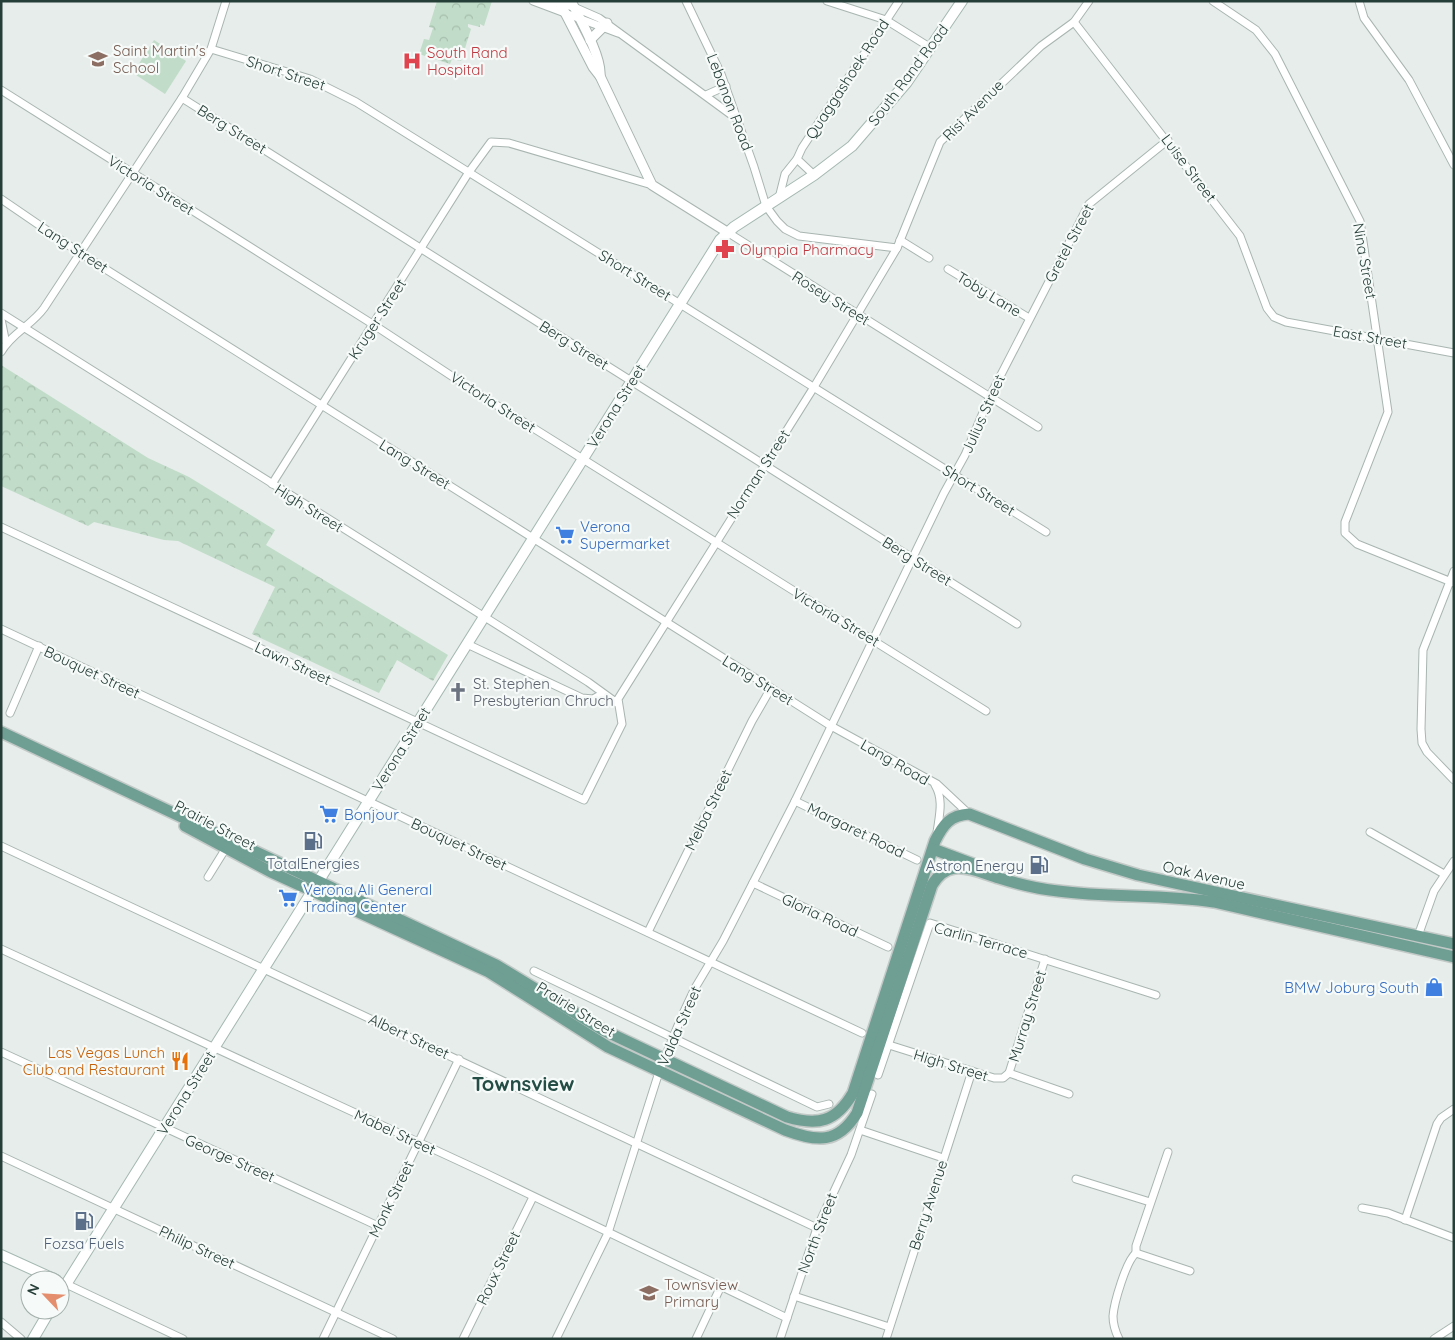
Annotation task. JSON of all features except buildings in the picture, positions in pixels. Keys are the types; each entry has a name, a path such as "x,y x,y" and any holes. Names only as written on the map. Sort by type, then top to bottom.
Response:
{"main road":[{"name":"South Rand Road","path":"727,232 814,175 867,131 890,105 962,1"},
{"name":"Verona Street","path":"69,1270 114,1207 727,232"},
{"name":"Prairie Street","path":"1,732 489,972 595,1039 659,1072 802,1137 823,1139 841,1132 857,1113 932,886 942,873 954,868 972,870 991,876"},
{"name":"Prairie Street","path":"1,739 175,821 226,848 496,964 602,1030 798,1120 817,1122 840,1112 853,1093 934,845 941,829 954,816"},
{"name":"Oak Avenue","path":"954,816 969,814 1085,859 1138,875 1454,944"},
{"path":"934,845 979,867 991,876"},
{"name":"Oak Avenue","path":"991,876 1058,891 1175,897 1214,902 1454,957"},
{"path":"1,1255 34,1270"},
{"path":"33,1339 44,1320"}],"street":[{"path":"1,352 13,336 26,327 44,308 182,98 211,49 226,1"},
{"path":"534,1 605,25"},
{"path":"548,1 573,4 621,34 738,119"},
{"name":"Lebanon Road","path":"686,1 726,86 766,206"},
{"path":"827,1 886,20 931,48"},
{"name":"Quaggashoek Road","path":"778,198 785,174 798,159 810,135 899,1"},
{"name":"Risi Avenue","path":"897,248 940,142 1041,46 1074,22 1089,1"},
{"name":"Nina Street","path":"1213,1 1256,30 1266,42 1354,209 1361,228 1388,404 1387,416 1345,522 1345,530 1357,544 1452,582"},
{"path":"1359,1 1364,18 1409,80 1454,165"},
{"path":"560,3 595,71 600,76 652,185"},
{"path":"573,4 590,40 600,68 600,76"},
{"name":"Luise Street","path":"1074,22 1168,140 1240,236 1269,313 1276,319 1286,322"},
{"path":"590,40 605,25"},
{"name":"Short Street","path":"211,49 310,79 334,90 814,386 1046,532"},
{"path":"706,95 726,86"},
{"name":"Victoria Street","path":"1,90 132,174 374,324 583,459 986,711"},
{"name":"Berg Street","path":"182,98 1017,624"},
{"name":"Gretel Street","path":"1029,318 1089,204 1168,140"},
{"name":"Rosey Street","path":"482,153 491,142 501,142 652,185 1038,427"},
{"name":"Kruger Street","path":"272,484 482,153"},
{"path":"798,159 814,175"},
{"name":"Lang Street","path":"1,199 80,252 831,726"},
{"path":"766,206 785,229 800,236 897,248"},
{"path":"900,240 929,258"},
{"name":"Norman Street","path":"618,701 665,621 814,386 897,248"},
{"name":"Toby Lane","path":"948,269 1029,318"},
{"name":"High Street","path":"1,313 588,682 602,694 618,701"},
{"name":"Julius Street","path":"831,726 968,449 990,396 1029,318"},
{"path":"1,319 6,344"},
{"name":"East Street","path":"1286,322 1454,353"},
{"name":"Lawn Street","path":"1,527 584,800 622,724 618,701"},
{"path":"1454,571 1452,582 1423,650 1421,734 1427,752 1454,780"},
{"name":"Bouquet Street","path":"1,629 862,1033"},
{"path":"467,644 582,698 593,698 602,694"},
{"path":"10,713 39,646"},
{"name":"Melba Street","path":"648,932 752,721 771,688"},
{"name":"Lang Road","path":"831,726 932,781 940,796 934,845"},
{"name":"Valda Street","path":"556,1339 608,1232 659,1072 672,1038 695,988 753,883 831,726"},
{"path":"932,781 969,814"},
{"name":"Margaret Road","path":"795,801 917,860"},
{"path":"1370,832 1444,874"},
{"name":"Albert Street","path":"1,846 817,1228"},
{"path":"208,877 226,848"},
{"path":"1418,936 1431,895 1454,861"},
{"name":"Gloria Road","path":"753,883 888,947"},
{"name":"Carlin Terrace","path":"878,1076 930,923 1156,995"},
{"name":"Mabel Street","path":"1,949 608,1232 787,1318"},
{"name":"Murray Street","path":"1009,1073 1045,959"},
{"path":"534,971 817,1107 829,1104"},
{"name":"High Street","path":"889,1045 998,1079 1003,1078 1009,1073 1069,1094"},
{"name":"George Street","path":"1,1052 378,1226"},
{"name":"Monk Street","path":"323,1339 459,1060"},
{"name":"Berry Avenue","path":"887,1338 889,1326 972,1071"},
{"path":"872,1094 860,1130 943,1158"},
{"path":"1406,1220 1436,1124 1454,1109"},
{"name":"North Street","path":"780,1339 817,1228 860,1130"},
{"path":"1118,1339 1114,1326 1114,1306 1129,1262 1136,1253 1136,1246 1168,1152"},
{"name":"Philip Street","path":"1,1156 114,1207 393,1339"},
{"path":"1076,1179 1150,1202"},
{"name":"Roux Street","path":"463,1339 533,1197"},
{"path":"1362,1208 1380,1210 1452,1237 1454,1228"},
{"path":"1136,1253 1190,1271"},
{"path":"70,1286 183,1339"},
{"path":"696,1339 721,1286"},
{"path":"794,1296 889,1326"},
{"path":"1,1322 21,1339"},
{"path":"1434,1339 1452,1331"}],"green space":[{"path":"437,1 492,1 484,26 468,24 468,27 471,29 461,61 452,59 450,64 419,54 424,39 429,40 433,28 429,27"},
{"path":"154,40 186,61 165,94 133,73"},
{"path":"1,365 148,458 189,477 275,530 266,545 448,655 433,681 397,660 379,693 252,634 275,587 178,541 164,540 94,522 88,526 1,486"}],"place":[{"name":"Saint Martin's School","path":"98,59"},
{"name":"South Rand Hospital","path":"412,61"},
{"name":"Olympia Pharmacy","path":"725,249"},
{"name":"Verona Supermarket","path":"565,535"},
{"name":"St. Stephen Presbyterian Chruch","path":"458,692"},
{"name":"Bonjour","path":"329,814"},
{"name":"TotalEnergies","path":"313,841"},
{"name":"Astron Energy","path":"1039,865"},
{"name":"Verona Ali General Trading Center","path":"288,898"},
{"name":"BMW Joburg South","path":"1434,987"},
{"name":"Las Vegas Lunch Club and Restaurant","path":"180,1061"},
{"name":"Fozsa Fuels","path":"84,1221"},
{"name":"Townsview Primary","path":"649,1293"}],"district":[{"name":"Townsview","path":"523,1083"}]}
